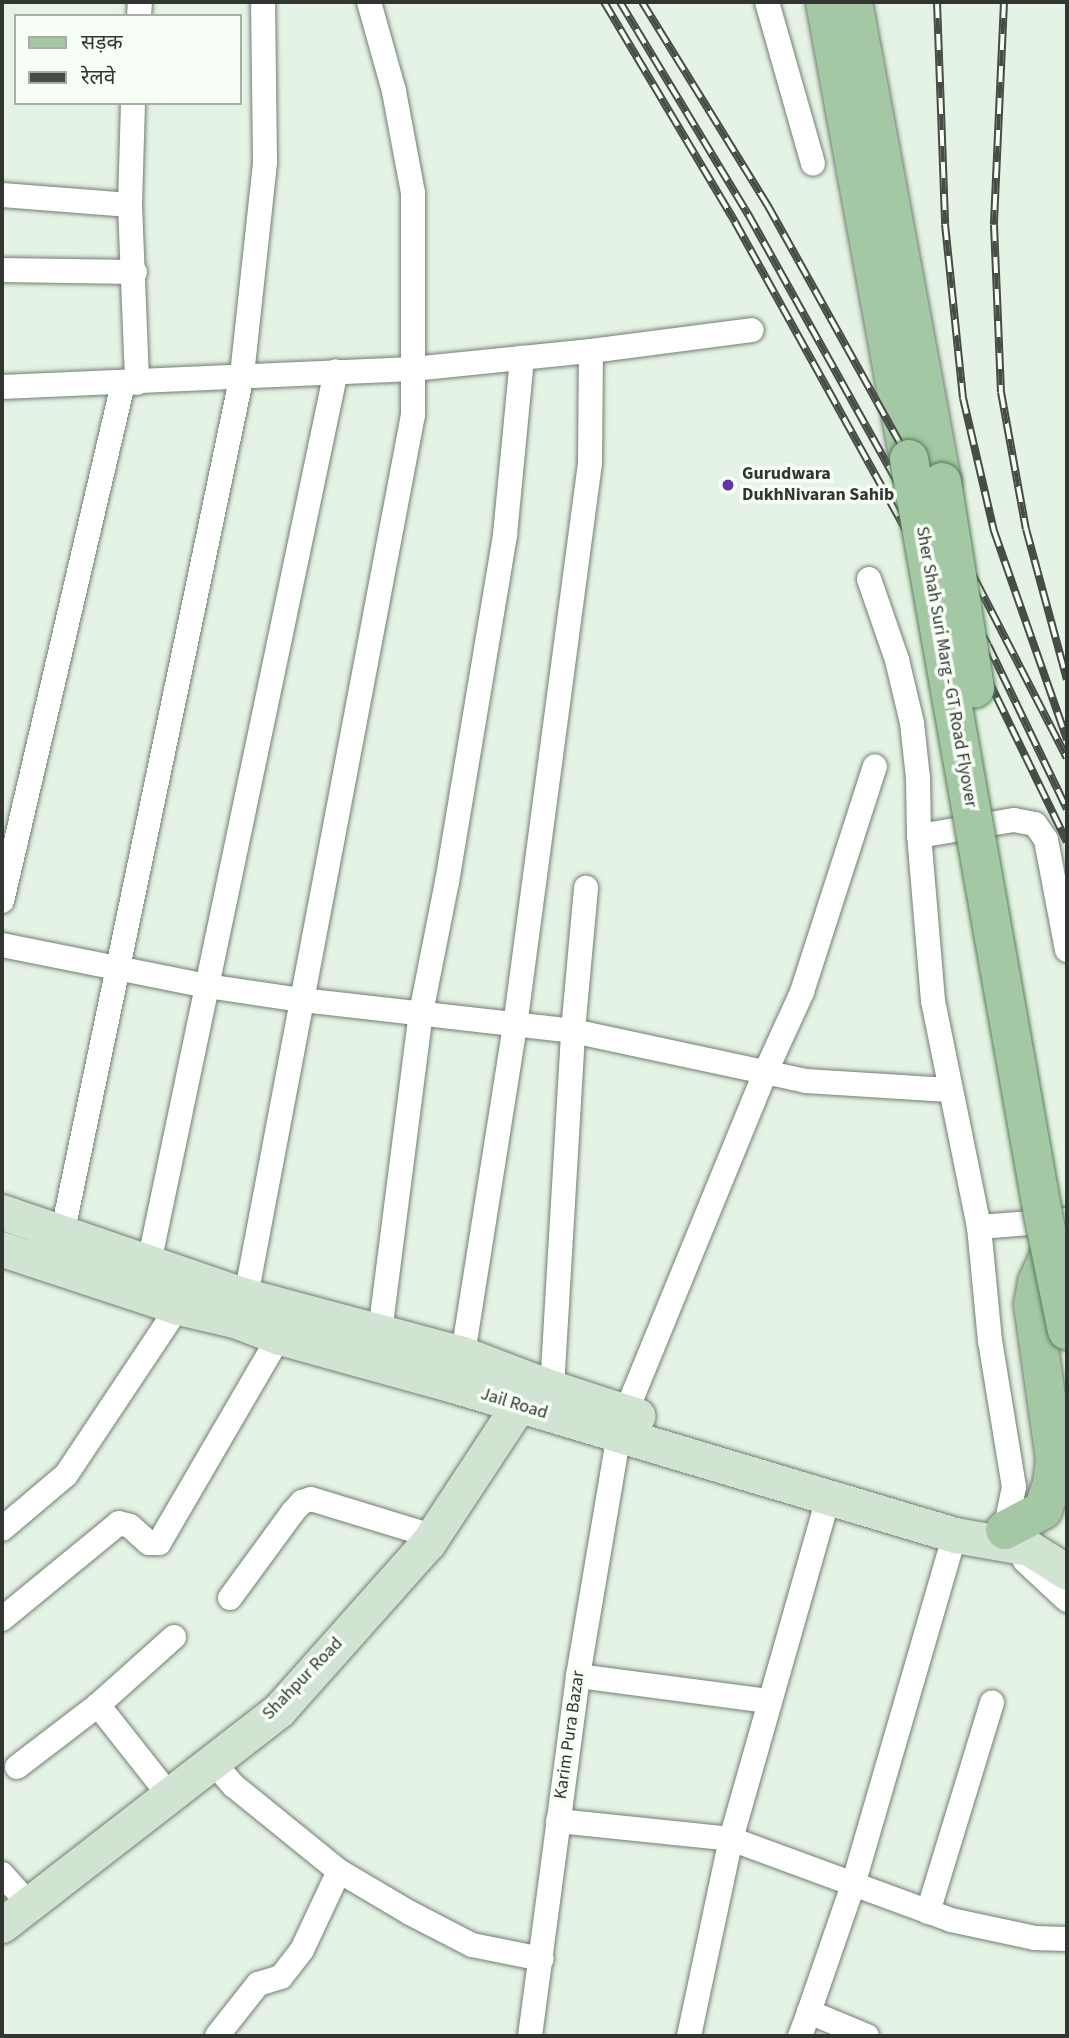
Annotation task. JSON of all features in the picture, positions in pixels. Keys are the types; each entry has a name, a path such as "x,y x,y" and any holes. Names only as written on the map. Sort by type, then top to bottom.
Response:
{"main road":[{"name":"Sher Shah Suri Marg - GT Road Flyover","path":"825,2 1059,1236 1067,1331"},
{"name":"Sher Shah Suri Marg - GT Road Flyover","path":"853,2 942,482 996,820 1067,1210"},
{"path":"1021,1532 1043,1510 1052,1484 1055,1459 1034,1305 1037,1282 1059,1236"}],"street":[{"path":"62,1235 242,375 265,162 263,2"},
{"path":"246,1296 414,402 413,193 394,91 369,2"},
{"path":"767,2 813,164"},
{"path":"2,901 130,384 135,272 130,205 133,105"},
{"path":"2,195 130,205"},
{"path":"2,270 135,272"},
{"path":"2,387 130,384 242,375 413,369 591,351 752,330"},
{"path":"463,1354 515,1026 590,463 591,351"},
{"path":"380,1332 421,1013 447,882 505,535 522,358"},
{"path":"149,1263 336,371"},
{"path":"869,579 897,660 912,723 933,1001 979,1227 990,1341 1021,1532 1067,1581"},
{"name":"Karim Pura Bazar","path":"530,2036 578,1676 622,1423 765,1073 802,992 875,766"},
{"path":"919,836 1014,820 1035,824 1046,840 1067,950"},
{"path":"552,1388 573,1031 586,888"},
{"path":"2,945 207,986 302,1000 573,1031 806,1081 949,1090"},
{"name":"Jail Road","path":"2,1212 62,1235 246,1296 463,1354 552,1388 622,1423 829,1496 955,1535 1021,1532"},
{"path":"979,1227 1059,1236"},
{"name":"Jail Road","path":"2,1249 178,1307 234,1320 279,1337 518,1406 705,1438 927,1501 1021,1532"},
{"path":"2,1530 66,1475 178,1307"},
{"path":"2,1619 119,1523 130,1526 149,1543 159,1543 279,1337"},
{"name":"Shahpur Road","path":"2,1925 279,1710 432,1536 518,1406"},
{"path":"689,2036 731,1839 829,1496"},
{"path":"230,1598 302,1502 312,1499 432,1536"},
{"path":"800,2036 853,1885 955,1535"},
{"path":"17,1767 98,1704 174,1637"},
{"path":"578,1676 769,1701"},
{"path":"928,1912 992,1703"},
{"path":"98,1704 169,1795"},
{"path":"212,1761 234,1786 339,1871 410,1913 472,1945 542,1959"},
{"path":"558,1821 731,1839 928,1912 991,1930 1067,1939"},
{"path":"217,2036 258,1984 278,1979 302,1950 339,1871"},
{"path":"2,1874 29,1903"},
{"path":"809,2012 867,2036"}],"railway":[{"path":"604,2 735,222 983,669 1067,842"},
{"path":"620,2 748,214 988,645 1067,809"},
{"path":"642,2 768,206 962,554 1067,758"},
{"path":"937,2 945,224 963,398 994,531 1067,740"},
{"path":"1004,2 994,225 1001,392 1026,529 1067,680"}],"place":[{"name":"Gurudwara DukhNivaran Sahib","path":"728,485"}]}
